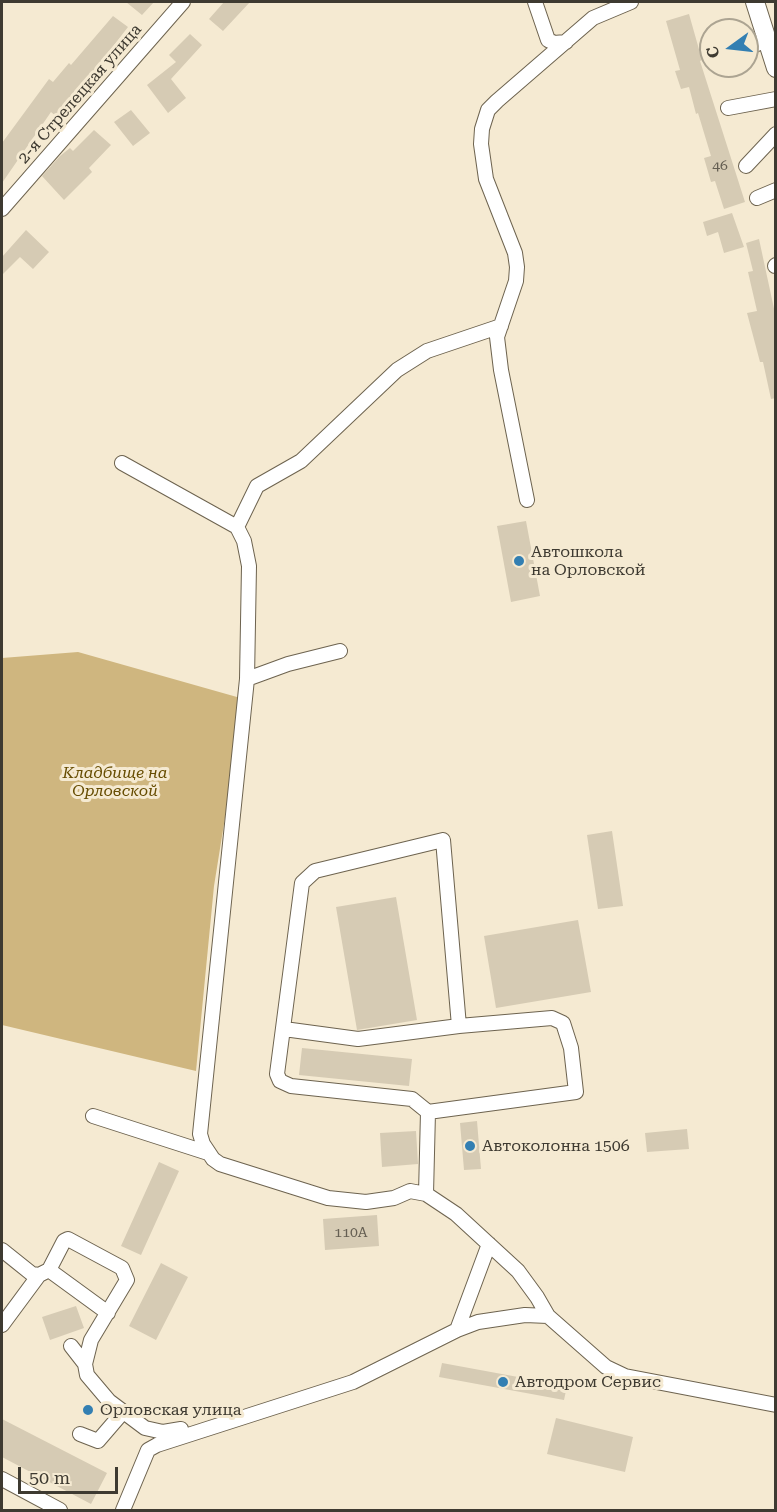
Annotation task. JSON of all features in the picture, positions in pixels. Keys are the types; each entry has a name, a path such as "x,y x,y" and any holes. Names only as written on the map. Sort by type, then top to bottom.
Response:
{"main road":[{"path":"755,2 775,68"}],"street":[{"name":"2-я Стрелецкая улица","path":"2,209 183,2"},
{"path":"535,2 548,40 554,43 566,42"},
{"path":"527,500 498,354 497,337 516,281 517,267 515,253 486,179 481,144 482,129 488,110 593,18 631,2"},
{"path":"759,43 766,40"},
{"path":"728,108 776,99"},
{"path":"746,166 776,134"},
{"path":"757,198 776,190"},
{"path":"237,527 257,486 301,461 397,370 427,351 501,326"},
{"path":"122,463 237,527 244,541 249,566 247,679 200,1134 208,1153 220,1164 328,1198 366,1202 393,1198 410,1191 426,1194 456,1214 518,1271 548,1316 606,1367 625,1376 776,1405"},
{"path":"247,679 288,664 340,651"},
{"path":"284,1029 358,1039 459,1026 552,1018 563,1023 571,1048 576,1092 428,1112 412,1099 291,1086 280,1081 278,1074 302,883 315,871 443,840 459,1026"},
{"path":"426,1194 428,1112"},
{"path":"93,1116 208,1153"},
{"path":"2,1325 44,1273 64,1241 68,1239 122,1268 127,1278 95,1331 85,1364 87,1375 109,1401 145,1428 158,1432 187,1428 197,1431"},
{"path":"457,1330 489,1244"},
{"path":"2,1250 32,1274 44,1273 108,1312"},
{"path":"148,1450 197,1431 353,1382 457,1330 478,1322 502,1318 548,1316"},
{"path":"71,1346 85,1364"},
{"path":"80,1434 99,1441 123,1412"},
{"path":"123,1510 148,1450 145,1428"},
{"path":"3,1480 57,1510"}],"green space":[{"name":"Кладбище на Орловской","path":"78,652 244,699 214,886 196,1071 2,1025 2,658"}],"building":[{"path":"126,2 154,2 142,15"},
{"path":"224,2 250,2 223,31 209,19"},
{"path":"689,14 699,49 699,78 705,78 745,202 724,209 715,181 711,182 704,158 711,156 689,87 681,89 675,71 680,70 666,21"},
{"path":"113,16 128,27 104,58 106,61 58,118 51,112 2,183 2,143 49,79 53,82 69,63 71,65"},
{"path":"190,34 202,45 171,79 186,98 168,113 147,85 176,62 169,55"},
{"path":"131,110 150,133 133,146 114,122"},
{"path":"94,130 111,145 89,168 92,172 64,200 42,176 60,156 70,148 73,151"},
{"path":"732,213 744,247 724,253 718,232 707,236 703,222"},
{"path":"26,230 49,252 33,269 20,257 2,275 2,257"},
{"path":"759,239 776,318 776,398 771,399 763,362 760,362 747,313 757,311 748,272 753,271 746,243"},
{"name":"Автошкола на Орловской","path":"526,521 540,596 511,602 497,526"},
{"path":"612,831 623,906 598,909 587,835"},
{"path":"396,897 417,1020 357,1030 336,907"},
{"path":"578,920 591,992 496,1008 484,936"},
{"path":"302,1048 412,1059 409,1086 299,1075"},
{"name":"Автоколонна 1506","path":"477,1121 481,1169 464,1170 460,1123"},
{"path":"687,1129 689,1149 647,1152 645,1133"},
{"path":"416,1131 418,1164 382,1167 380,1133"},
{"path":"159,1162 179,1171 141,1255 121,1246"},
{"path":"377,1215 379,1246 325,1250 323,1219"},
{"path":"161,1263 188,1277 156,1340 129,1326"},
{"path":"76,1306 84,1328 50,1340 42,1317"},
{"name":"Автодром Сервис","path":"442,1363 567,1386 564,1400 439,1377"},
{"path":"556,1418 633,1437 625,1472 547,1454"},
{"path":"2,1419 107,1473 91,1504 2,1457"}],"place":[{"name":"Автошкола на Орловской","path":"519,561"},
{"name":"Автоколонна 1506","path":"470,1146"},
{"name":"Автодром Сервис","path":"503,1382"},
{"name":"Орловская улица","path":"88,1410"}]}
